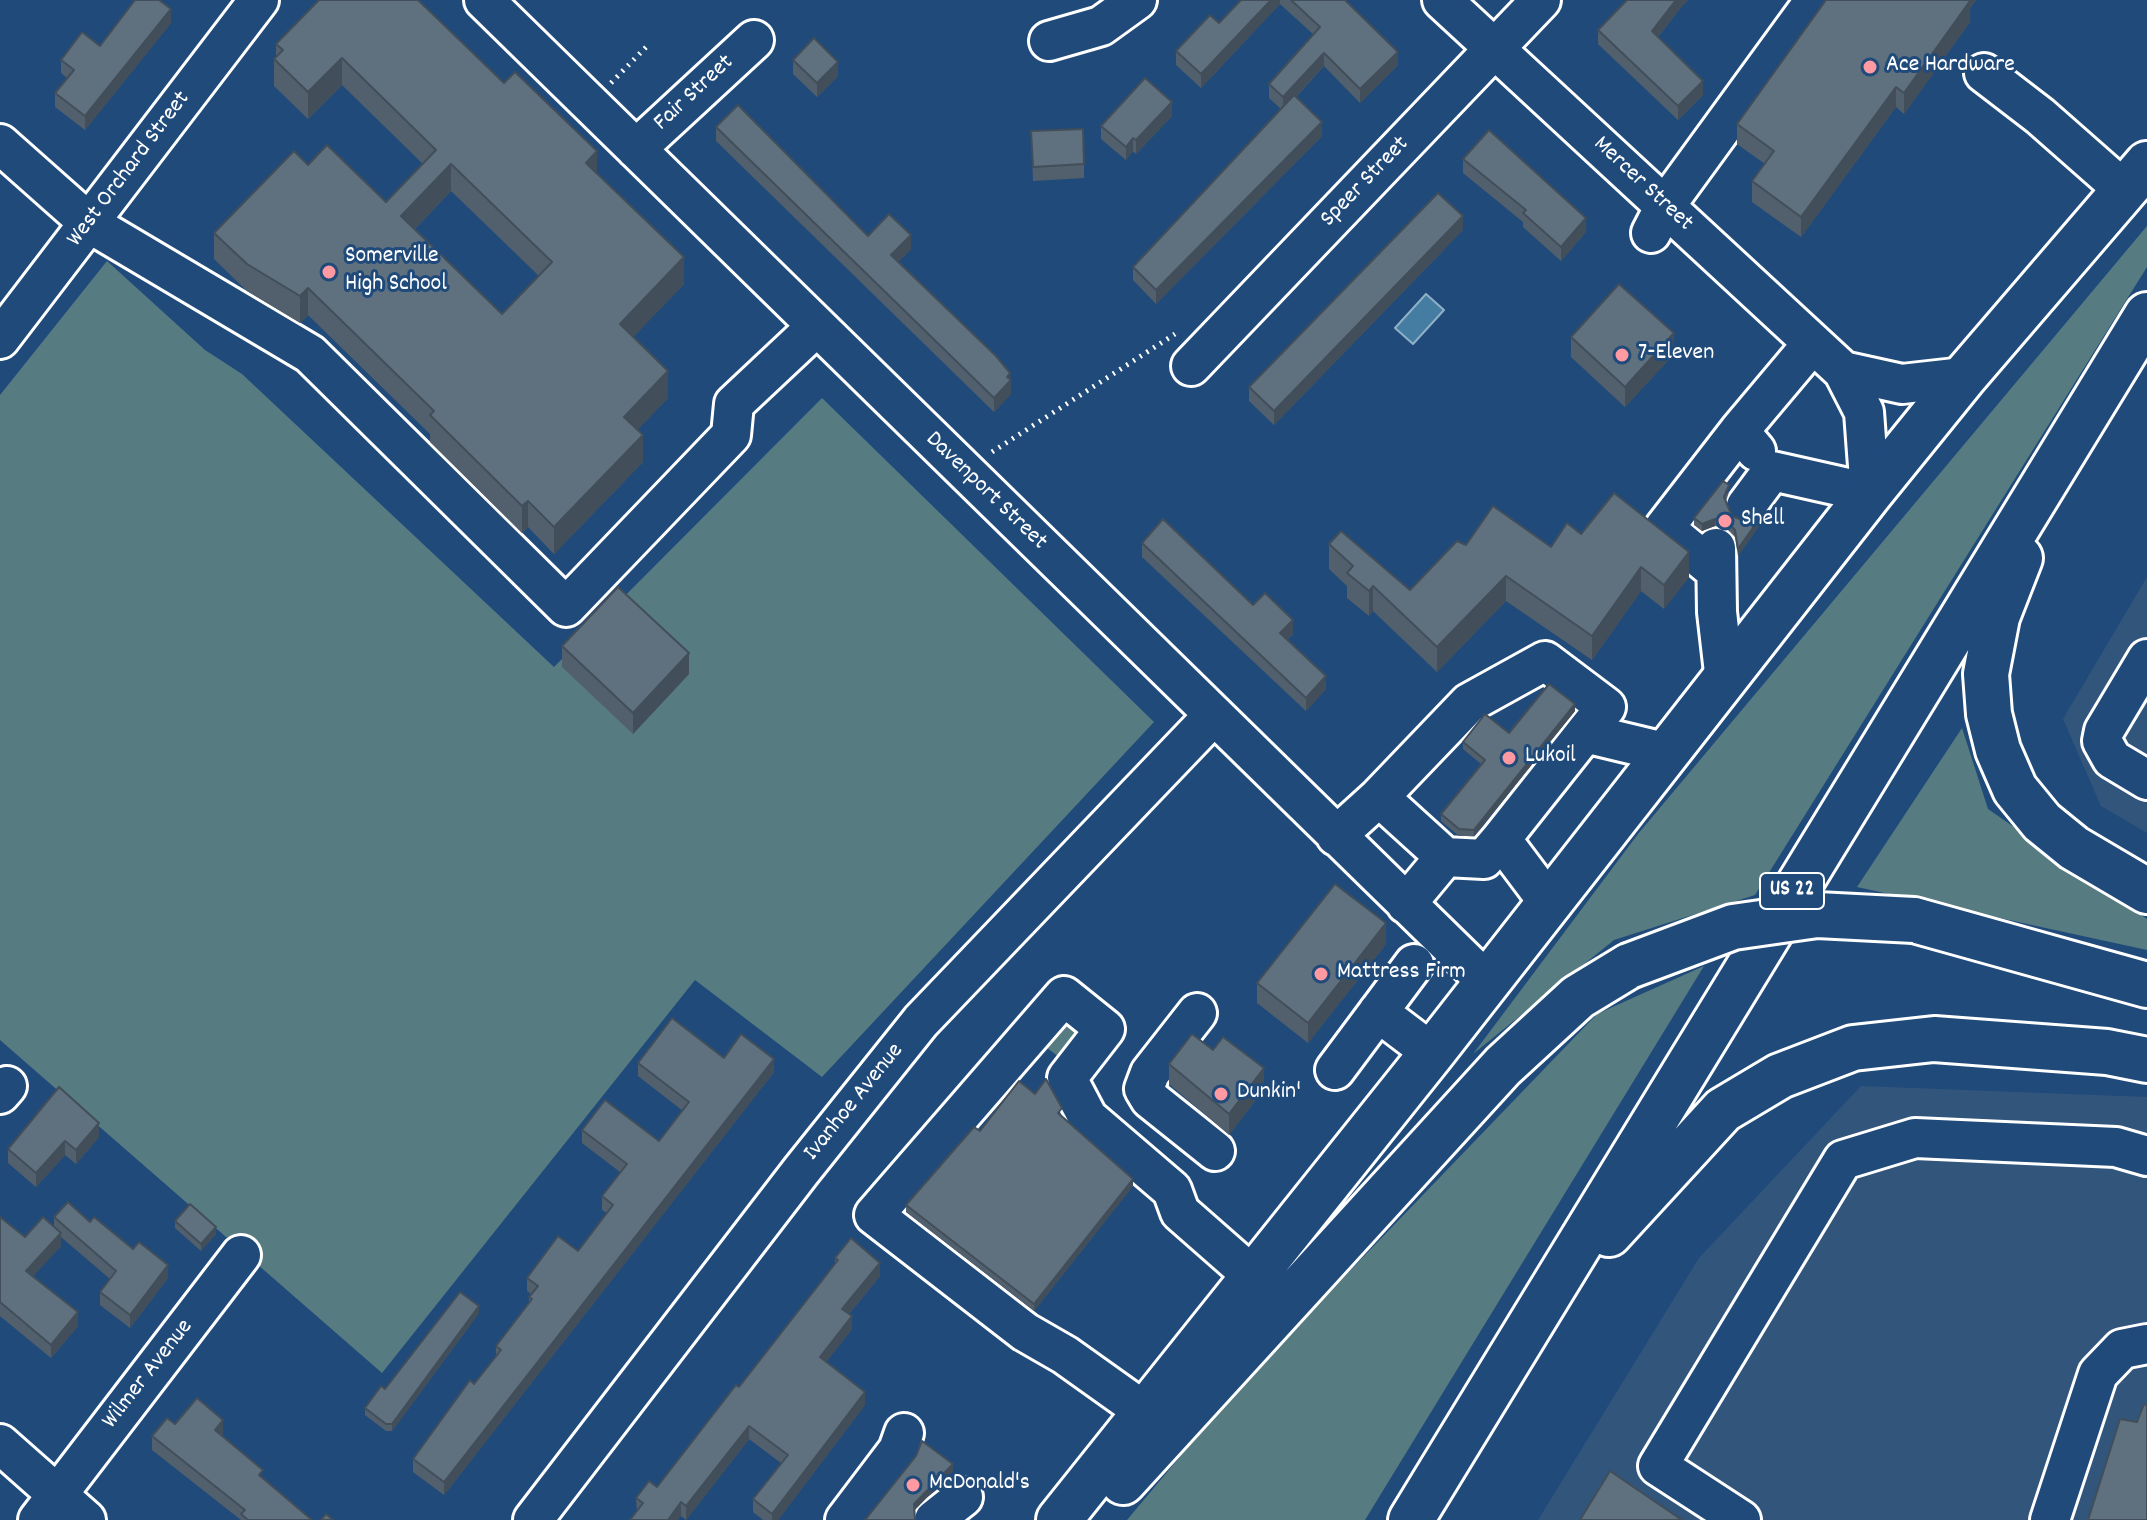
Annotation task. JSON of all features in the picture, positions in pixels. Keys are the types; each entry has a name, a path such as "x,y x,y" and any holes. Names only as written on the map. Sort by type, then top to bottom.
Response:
{"highway":[{"path":"1059,1520 1432,1053 1870,493 1964,377 2136,177"},
{"name":"US 22","path":"1411,1520 2147,315"},
{"path":"2057,460 1997,617 1986,674 1989,714 1998,750 2015,789 2042,822 2074,848 2147,891"},
{"path":"1089,1520 1503,1066 1578,997 1629,966 1681,944 1746,924 1817,915 1914,920 2147,985"},
{"path":"1531,1323 1668,1166 1723,1110 1780,1076 1853,1048 1934,1039 2107,1052 2147,1060"}],"street":[{"name":"West Orchard Street","path":"0,339 259,0"},
{"name":"Davenport Street","path":"484,0 1487,982"},
{"path":"1049,41 1101,26 1137,0"},
{"name":"Mercer Street","path":"1442,0 1495,49 1658,219 1738,295 1813,343 1843,371 1864,412 1870,493"},
{"name":"Speer Street","path":"1191,366 1541,0"},
{"path":"1658,219 1815,0"},
{"name":"Fair Street","path":"636,149 754,40"},
{"path":"1984,73 2136,177"},
{"path":"0,144 89,223 310,354 566,607 731,435 734,404 816,327"},
{"path":"1725,681 1716,558 1664,528 1739,431 1813,343"},
{"path":"1843,371 1902,384 1964,377"},
{"path":"1739,431 1772,471 1870,493"},
{"path":"1746,506 1772,471"},
{"path":"2147,659 2104,731 2102,746 2112,759 2147,780"},
{"path":"1336,836 1379,797 1469,703 1545,661 1606,707 1484,859 1445,857 1379,797"},
{"name":"Ivanhoe Avenue","path":"533,1520 801,1171 921,1021 1213,716"},
{"path":"1585,733 1668,753"},
{"path":"1501,839 1549,903"},
{"path":"1406,904 1445,857"},
{"path":"1335,1070 1414,964"},
{"path":"1067,1078 1105,1029 1064,996 874,1215 1025,1332 1065,1355 1145,1412"},
{"path":"1378,1012 1432,1053"},
{"path":"1197,1013 1150,1073 1144,1089 1150,1099 1215,1151"},
{"path":"1021,1042 1067,1078 1088,1118 1172,1190 1180,1212 1254,1277"},
{"path":"1741,1520 1658,1466 1843,1160 1915,1138 2116,1147 2147,1156"},
{"name":"Wilmer Avenue","path":"47,1507 241,1255"},
{"path":"2050,1520 2098,1374 2122,1349 2147,1344"},
{"path":"845,1520 898,1450 904,1433"},
{"path":"0,1444 47,1507 86,1520"},
{"path":"934,1520 963,1497"}],"path":[{"path":"605,89 650,43"},
{"path":"987,455 1186,327"}],"shaded area":[{"path":"1426,294 1444,310 1413,344 1395,328"},
{"path":"2147,577 2147,833 2101,806 2063,719"},
{"path":"1861,1086 2147,1097 2147,1520 1538,1520 1699,1258"}],"green space":[{"path":"2147,226 2147,267 1755,895 1614,940 1473,1054 1638,834"},
{"path":"107,261 205,350 242,374 554,667 822,398 1154,722 822,1077 695,980 382,1373 0,1040 0,395"},
{"path":"1962,728 1988,809 2147,919 2147,950 1857,887"},
{"path":"1704,966 1365,1520 1127,1520 1240,1385 1597,1014"},
{"path":"1062,1019 1080,1031 1059,1057 1043,1045"}],"building":[{"path":"135,0 159,0 171,9 85,116 55,93 74,70 61,60 82,32 100,46"},
{"name":"Somerville High School","path":"319,0 418,0 504,83 515,72 597,151 586,163 684,257 620,324 668,371 624,417 643,435 554,527 528,501 522,506 430,415 434,411 308,288 300,296 247,264 214,233 294,151 308,165 327,145 386,202 436,150 342,58 308,92 274,59 283,50 276,44","holes":["451,164 552,262 502,314 401,216"]},
{"path":"1241,0 1271,0 1201,74 1176,51 1210,15 1219,23"},
{"path":"1291,0 1345,0 1398,52 1360,89 1324,53 1283,97 1269,84 1320,27"},
{"path":"1627,0 1676,0 1652,31 1703,81 1678,106 1598,30"},
{"path":"1826,0 1970,1 1904,93 1896,87 1801,217 1752,181 1774,151 1737,124"},
{"path":"814,38 838,62 817,83 793,60"},
{"path":"1145,78 1172,102 1126,147 1101,126"},
{"path":"1294,95 1322,122 1156,290 1133,267"},
{"path":"738,105 868,236 889,214 911,235 891,255 1010,373 1007,377 1011,380 994,398 716,127"},
{"path":"1083,129 1084,164 1033,167 1031,131"},
{"path":"1489,130 1586,218 1561,247 1523,213 1526,210 1463,159"},
{"path":"1438,193 1463,216 1274,411 1249,387"},
{"name":"7-Eleven","path":"1619,284 1674,333 1625,387 1571,337"},
{"path":"1723,481 1729,485 1724,497 1732,516 1744,521 1764,512 1738,549 1735,530 1727,522 1715,519 1702,524 1694,518"},
{"path":"1614,493 1689,552 1664,585 1641,567 1592,636 1506,576 1437,647 1373,586 1369,591 1347,573 1353,566 1329,544 1341,531 1410,590 1457,541 1466,545 1493,506 1551,547 1567,523 1581,534"},
{"path":"1163,519 1253,605 1265,593 1293,620 1280,633 1326,676 1306,698 1142,543"},
{"path":"618,587 689,653 633,713 562,646"},
{"name":"Lukoil","path":"1549,684 1575,704 1474,830 1459,829 1441,814 1485,760 1463,742 1485,714 1509,733"},
{"name":"Mattress Firm","path":"1335,884 1386,923 1308,1023 1257,983"},
{"path":"672,1018 724,1058 741,1034 774,1059 444,1482 413,1459 470,1380 474,1384 501,1350 496,1346 532,1299 529,1297 538,1286 527,1278 558,1236 578,1251 613,1205 602,1196 627,1164 582,1130 605,1100 659,1141 689,1102 638,1063"},
{"path":"1192,1034 1213,1050 1223,1037 1264,1068 1229,1114 1169,1064"},
{"path":"1046,1079 1062,1108 1058,1113 1133,1179 1034,1304 906,1205 974,1127 980,1131 1019,1081 1035,1094"},
{"path":"59,1087 99,1123 76,1150 65,1141 36,1173 8,1149"},
{"path":"68,1202 90,1222 94,1217 133,1249 139,1242 168,1265 130,1315 100,1292 116,1271 54,1217"},
{"path":"190,1204 216,1227 201,1244 175,1221"},
{"path":"0,1217 25,1237 43,1217 61,1233 26,1271 78,1312 51,1345 0,1302"},
{"path":"851,1238 880,1263 842,1309 852,1316 820,1357 865,1392 772,1514 753,1499 788,1455 749,1426 686,1506 681,1502 668,1520 630,1520 643,1503 636,1498 649,1481 657,1487 838,1260 835,1258"},
{"path":"460,1292 479,1306 392,1424 386,1424 365,1408 381,1386 385,1389"},
{"path":"197,1398 223,1420 215,1430 263,1470 259,1475 312,1520 248,1520 241,1514 245,1510 152,1436 167,1418 175,1424"},
{"path":"2144,1404 2147,1405 2147,1520 2088,1520 2120,1419 2137,1422"},
{"name":"McDonald's","path":"922,1441 953,1464 914,1504 915,1520 865,1520 916,1456"},
{"path":"1610,1471 1682,1520 1580,1520"}],"place":[{"name":"Ace Hardware","path":"1870,67"},
{"name":"Somerville High School","path":"329,272"},
{"name":"7-Eleven","path":"1622,355"},
{"name":"Shell","path":"1725,521"},
{"name":"Lukoil","path":"1509,758"},
{"name":"Mattress Firm","path":"1321,974"},
{"name":"Dunkin'","path":"1221,1094"},
{"name":"McDonald's","path":"913,1485"}]}
